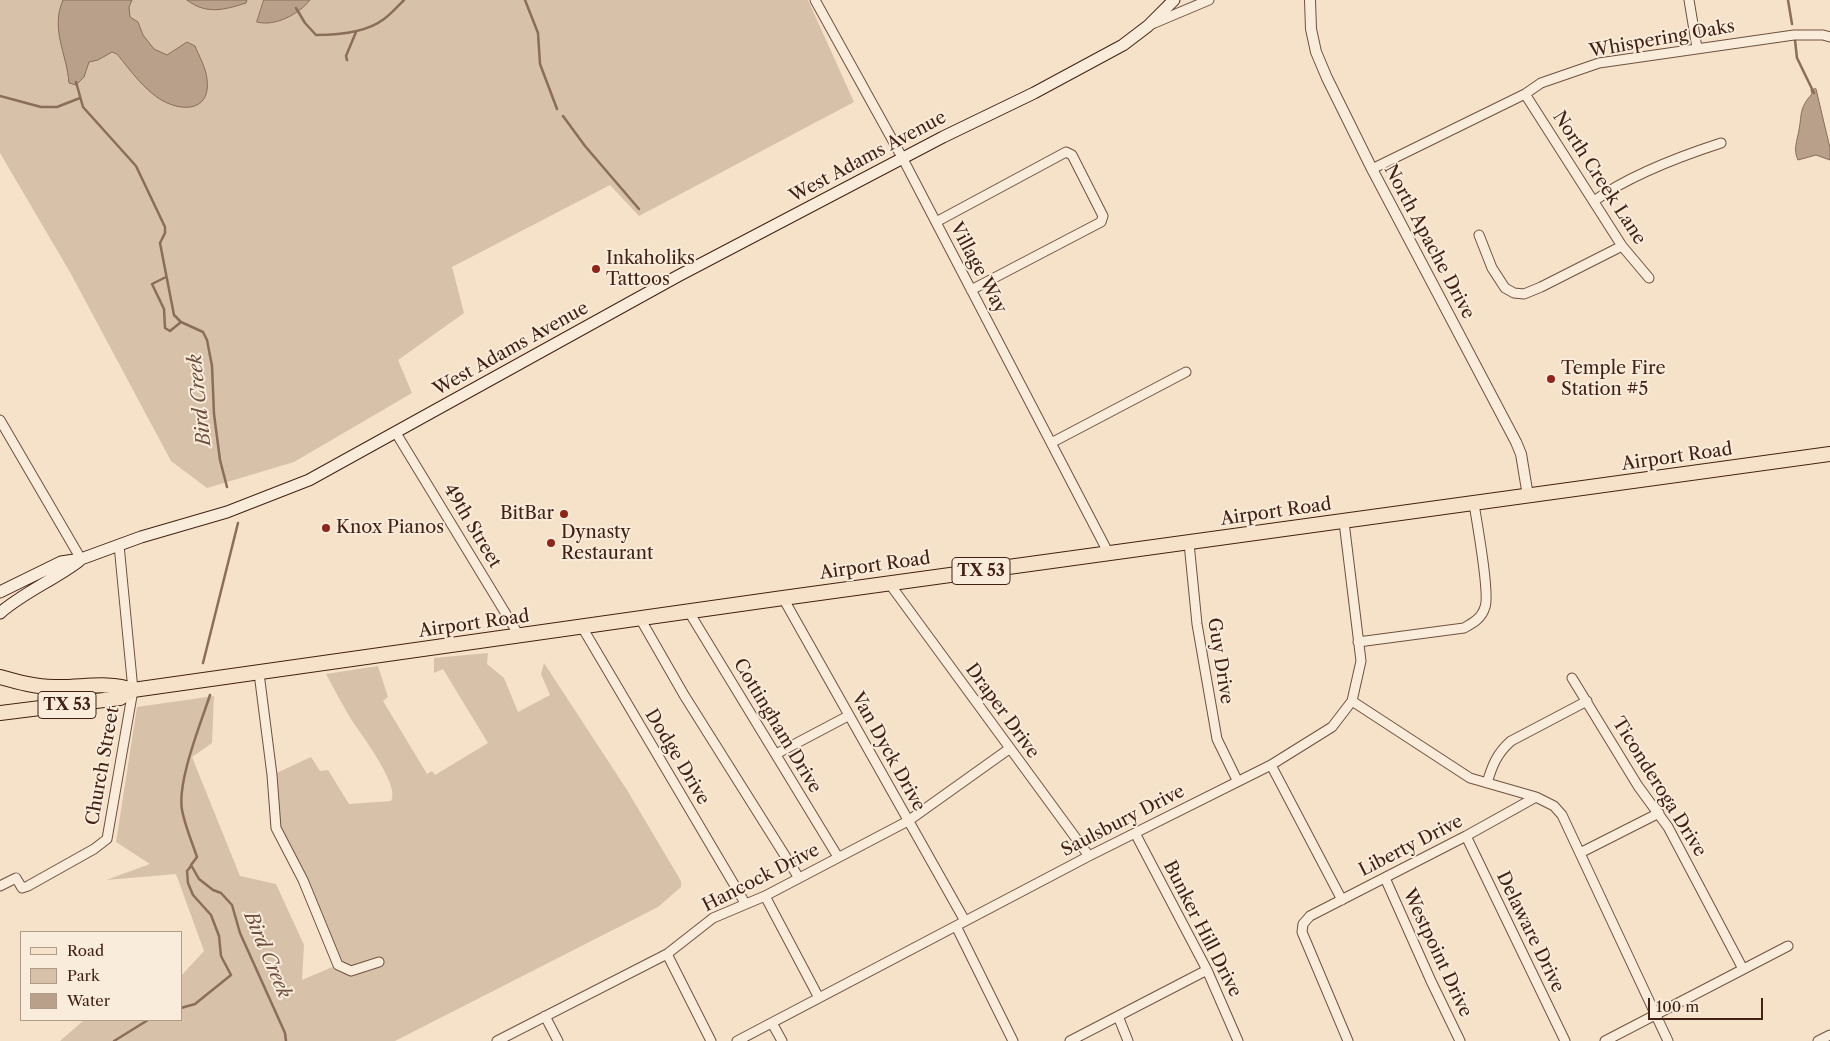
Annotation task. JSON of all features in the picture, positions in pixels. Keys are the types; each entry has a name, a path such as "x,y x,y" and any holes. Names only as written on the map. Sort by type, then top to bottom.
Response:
{"main road":[{"name":"West Adams Avenue","path":"0,592 61,562 81,559 119,544 247,505 309,480 678,276 1115,50 1148,26 1174,0"},
{"name":"Airport Road","path":"0,713 120,698 133,690 259,672 641,620 889,583 1830,454"},
{"name":"West Adams Avenue","path":"0,613 14,601 61,574 81,559"},
{"name":"Airport Road","path":"0,676 51,688 107,684 133,690"}],"street":[{"name":"Village Way","path":"815,0 903,159 1108,554"},
{"path":"1148,26 1209,0"},
{"name":"North Apache Drive","path":"1310,0 1311,29 1316,52 1372,169 1516,442 1521,454 1528,496"},
{"path":"1689,0 1697,48"},
{"name":"Whispering Oaks","path":"1372,169 1525,94 1541,83 1600,63 1794,35 1823,35 1830,37"},
{"name":"North Creek Lane","path":"1525,94 1622,246 1649,278"},
{"path":"1594,201 1608,191 1696,151 1720,143"},
{"path":"936,222 1066,152 1072,155 1103,216 1101,222 971,290"},
{"path":"1479,235 1492,268 1505,288 1514,293 1524,294 1622,246"},
{"path":"1051,443 1186,372"},
{"path":"0,420 81,559"},
{"name":"49th Street","path":"396,433 520,637"},
{"path":"1358,642 1464,628 1477,620 1486,608 1487,592 1474,504"},
{"name":"Saulsbury Drive","path":"737,1041 1089,856 1237,780 1271,765 1332,727 1352,701 1360,661 1344,522"},
{"name":"Guy Drive","path":"1189,543 1197,624 1217,739 1237,780"},
{"path":"119,544 133,690"},
{"name":"Draper Drive","path":"889,583 1089,856"},
{"name":"Van Dyck Drive","path":"783,598 965,922"},
{"name":"Cottingham Drive","path":"689,612 838,857"},
{"path":"641,620 693,710 799,878"},
{"name":"Dodge Drive","path":"582,627 745,903"},
{"path":"259,672 272,775 276,828 302,880 338,965 351,971 379,962"},
{"name":"Ticonderoga Drive","path":"1572,678 1638,786 1668,827 1743,969"},
{"name":"Church Street","path":"0,886 16,878 22,888 28,886 94,849 107,839 133,690"},
{"path":"1352,701 1470,778 1536,797 1554,806 1562,815 1668,1041"},
{"path":"1487,783 1494,762 1502,749 1511,741 1587,701"},
{"path":"776,754 848,716"},
{"name":"Hancock Drive","path":"497,1041 667,954 713,918 765,896 908,822 1009,749"},
{"path":"1271,765 1342,900"},
{"name":"Liberty Drive","path":"1348,1041 1302,932 1303,924 1310,916 1466,836 1536,797"},
{"path":"1580,853 1658,814"},
{"name":"Bunker Hill Drive","path":"1135,833 1207,970 1238,1041"},
{"name":"Delaware Drive","path":"1466,836 1565,1041"},
{"name":"Westpoint Drive","path":"1385,878 1430,981 1460,1041"},
{"path":"765,896 819,998"},
{"path":"956,926 1013,1041"},
{"path":"1606,1041 1788,946"},
{"path":"667,954 711,1041"},
{"path":"1070,1041 1207,970"},
{"path":"545,1016 558,1041"},
{"path":"1118,1016 1128,1041"},
{"path":"772,1023 782,1041"},
{"path":"1818,1041 1830,1035"}],"green space":[{"path":"0,0 808,0 854,102 639,216 610,185 452,267 464,313 398,360 412,393 294,462 207,488 171,461 71,274 0,153"},
{"path":"488,653 487,664 504,678 518,712 550,695 541,674 544,663 627,790 681,881 681,887 658,907 395,1041 60,1041 83,1021 182,1021 182,975 204,951 176,874 106,880 150,864 116,842 137,707 214,696 212,743 192,757 240,876 276,884 304,945 302,980 337,965 276,828 272,775 311,757 320,771 328,770 349,804 391,801 393,794 385,772 351,719 326,674 378,666 388,697 383,701 427,774 432,771 435,775 488,743 443,669 434,673 434,658"}],"water":[{"path":"63,0 132,0 129,7 130,17 138,22 143,35 154,49 167,55 187,42 195,46 204,66 207,79 205,97 195,106 188,107 180,107 163,101 144,86 117,54 112,52 98,60 89,62 84,77 76,85 69,83 60,42 58,21"},
{"path":"187,0 247,0 246,3 215,10 201,8"},
{"path":"264,0 310,0 300,10 279,21 271,23 257,22"},
{"path":"1816,89 1830,148 1830,160 1816,155 1798,160 1796,149 1802,111 1812,94 1811,90"}],"waterway":[{"path":"296,8 305,23 316,35 333,34 352,32 369,27 384,19 404,0"},
{"path":"525,0 538,33 540,64 557,109"},
{"path":"1788,0 1792,24"},
{"path":"347,60 346,56 356,32"},
{"path":"1795,40 1797,58 1814,93"},
{"name":"Bird Creek","path":"76,82 83,107 136,166 165,227 165,233 160,243 174,315 181,322 203,332 207,340 212,366 214,414 220,460 227,487"},
{"path":"0,96 41,107 57,107 80,98"},
{"path":"563,116 585,146 639,209"},
{"path":"166,277 152,284 164,309 165,328 170,331 181,322"},
{"name":"Bird Creek","path":"203,663 238,523"},
{"name":"Bird Creek","path":"210,695 186,768 181,798 183,816 197,857 191,865 199,879 213,890 221,893 232,905 240,933 285,1033 286,1041"},
{"path":"182,1008 195,1004 231,975 221,956 219,936 211,915 193,895 188,883 187,871 191,866"},
{"path":"114,1041 146,1021"}],"place":[{"name":"Inkaholiks Tattoos","path":"596,269"},
{"name":"Temple Fire Station #5","path":"1551,379"},
{"name":"BitBar","path":"564,514"},
{"name":"Knox Pianos","path":"326,528"},
{"name":"Dynasty Restaurant","path":"551,543"}]}
